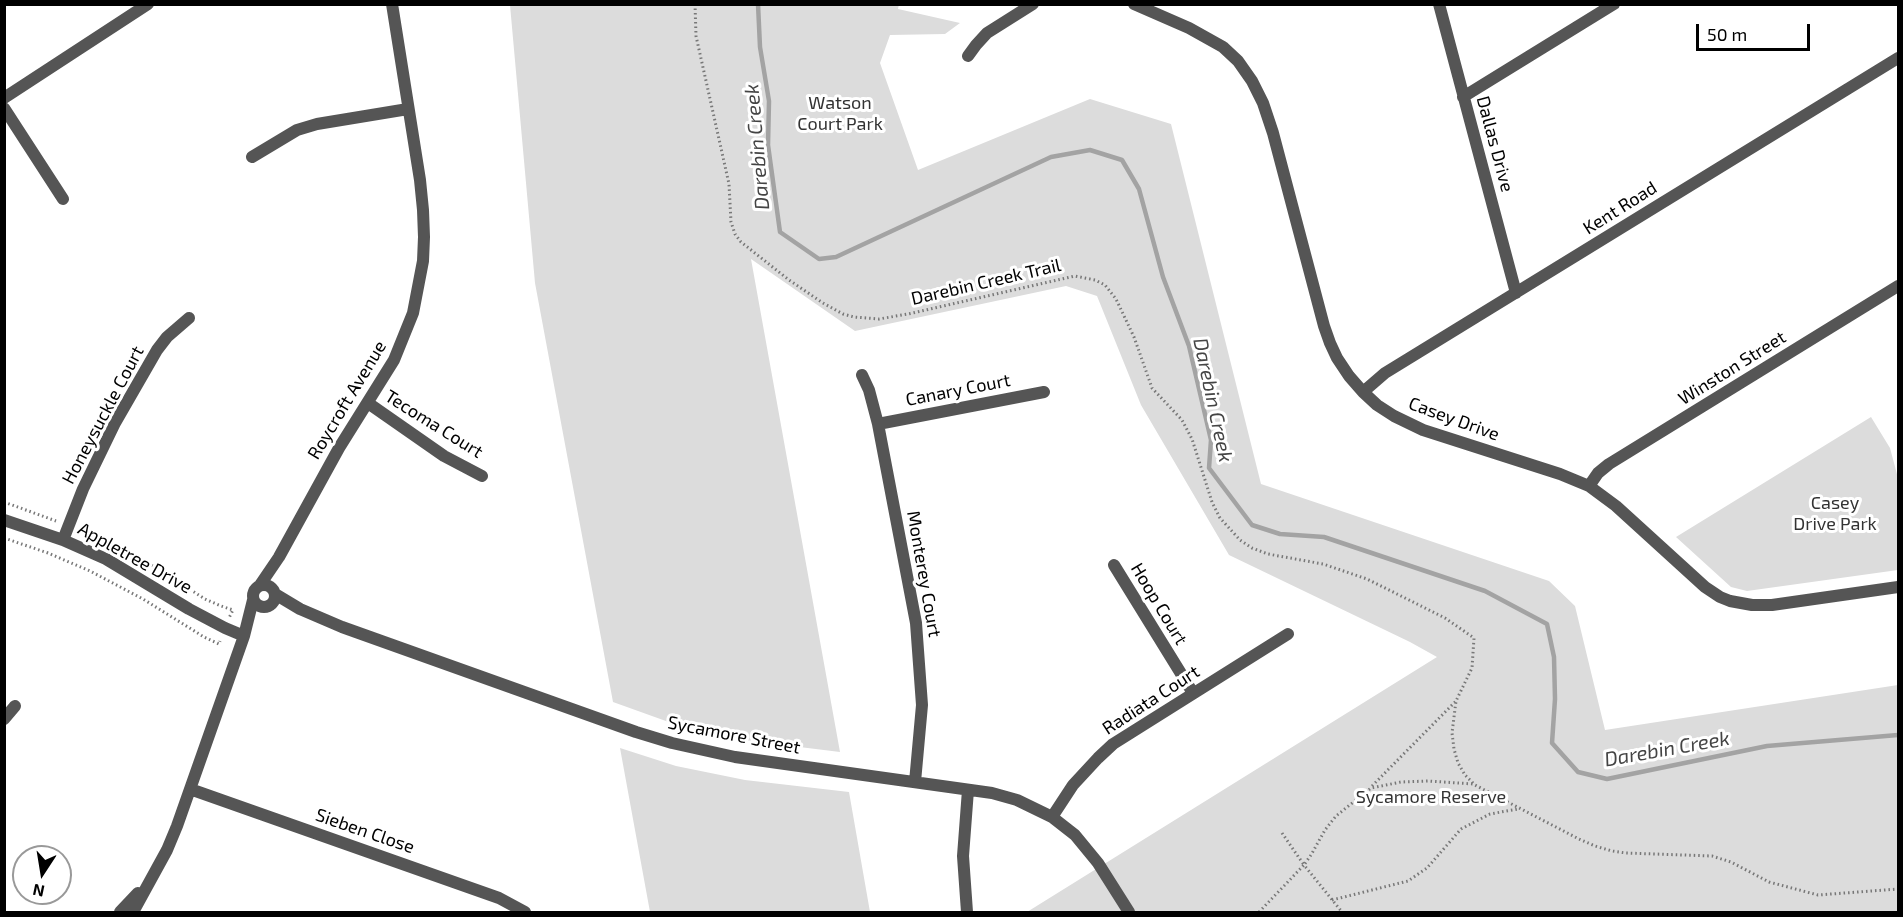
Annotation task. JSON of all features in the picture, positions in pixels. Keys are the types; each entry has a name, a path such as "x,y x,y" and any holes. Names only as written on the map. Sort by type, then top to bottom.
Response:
{"street":[{"path":"4,98 148,4"},
{"name":"Roycroft Avenue","path":"260,585 279,557 339,448 394,360 405,338 413,313 422,269 423,210 392,4"},
{"path":"968,56 987,33 1033,4"},
{"name":"Casey Drive","path":"1134,4 1189,28 1223,47 1238,61 1252,81 1263,103 1273,133 1330,343 1337,358 1363,392 1377,405 1423,430 1560,474 1589,486 1616,506 1705,587 1730,601 1752,605 1772,605 1899,587"},
{"name":"Dallas Drive","path":"1439,4 1516,293"},
{"path":"1463,97 1614,4"},
{"name":"Kent Road","path":"1363,392 1385,373 1899,58"},
{"path":"4,108 63,199"},
{"path":"252,157 297,130 317,124 408,109"},
{"name":"Winston Street","path":"1589,486 1598,473 1609,464 1899,286"},
{"name":"Honeysuckle Court","path":"63,540 83,489 115,423 157,350 167,337 189,318"},
{"name":"Monterey Court","path":"862,375 869,390 878,424 916,623 922,705 915,782"},
{"name":"Canary Court","path":"878,424 1044,392"},
{"name":"Tecoma Court","path":"368,404 444,456 482,476"},
{"name":"Appletree Drive","path":"4,520 63,540 106,559 189,609 244,636"},
{"name":"Roycroft Avenue","path":"273,599 279,557"},
{"name":"Hoop Court","path":"1114,565 1193,693"},
{"path":"133,912 167,850 190,789 244,636 254,589 260,585 270,586 273,599"},
{"path":"244,636 273,599"},
{"path":"253,600 258,605 273,599"},
{"name":"Sycamore Street","path":"273,599 342,627 491,681 672,743 735,757 992,793 1017,800 1052,817 1075,835 1129,912"},
{"name":"Radiata Court","path":"1052,817 1073,785 1106,751 1127,734 1288,634"},
{"path":"4,719 15,706"},
{"name":"Sieben Close","path":"190,789 499,898 525,912"},
{"path":"967,912 963,856 968,790"},
{"path":"120,912 152,876"}],"path":[{"name":"Darebin Creek Trail","path":"695,4 696,36 729,184 731,222 741,242 789,280 823,303 854,317 879,319 909,314 1075,276 1105,285 1116,299 1134,337 1152,388 1182,420 1192,439 1212,502 1230,531 1252,548 1268,554 1323,564 1367,579 1445,618 1474,638 1472,668 1456,701 1453,719 1454,749 1458,763 1475,785 1595,846 1626,854 1712,856 1731,862 1769,882 1802,892 1828,895 1899,889"},
{"path":"1259,912 1304,865 1336,816 1371,788 1456,701"},
{"path":"1371,788 1428,780 1475,785"},
{"path":"1332,900 1408,881 1427,868 1461,829 1490,814 1520,808"},
{"path":"1282,833 1304,865 1342,912"}],"green space":[{"path":"899,4 898,9 960,23 945,34 890,35 880,63 918,170 1090,99 1171,124 1261,484 1549,581 1575,606 1605,730 1898,685 1898,912 1027,912 1437,657 1229,555 1141,405 1097,296 1066,286 855,331 751,259 840,752 751,741 677,725 613,702 535,283 510,5"},
{"name":"Casey Drive Park","path":"1871,417 1890,448 1898,478 1898,570 1747,591 1731,587 1676,537"},
{"path":"620,748 676,766 745,780 849,792 870,912 650,912"}],"waterway":[{"name":"Darebin Creek","path":"758,4 760,47 769,101 768,145 780,232 819,259 836,257 1051,157 1090,150 1122,160 1139,189 1163,277 1189,346 1211,440 1209,468 1252,525 1280,534 1324,537 1485,591 1547,624 1554,657 1555,699 1552,743 1578,772 1607,779 1767,746 1898,735"}],"park label":[{"name":"Watson Court Park","path":"840,113"},
{"name":"Sycamore Reserve","path":"1431,797"}]}
